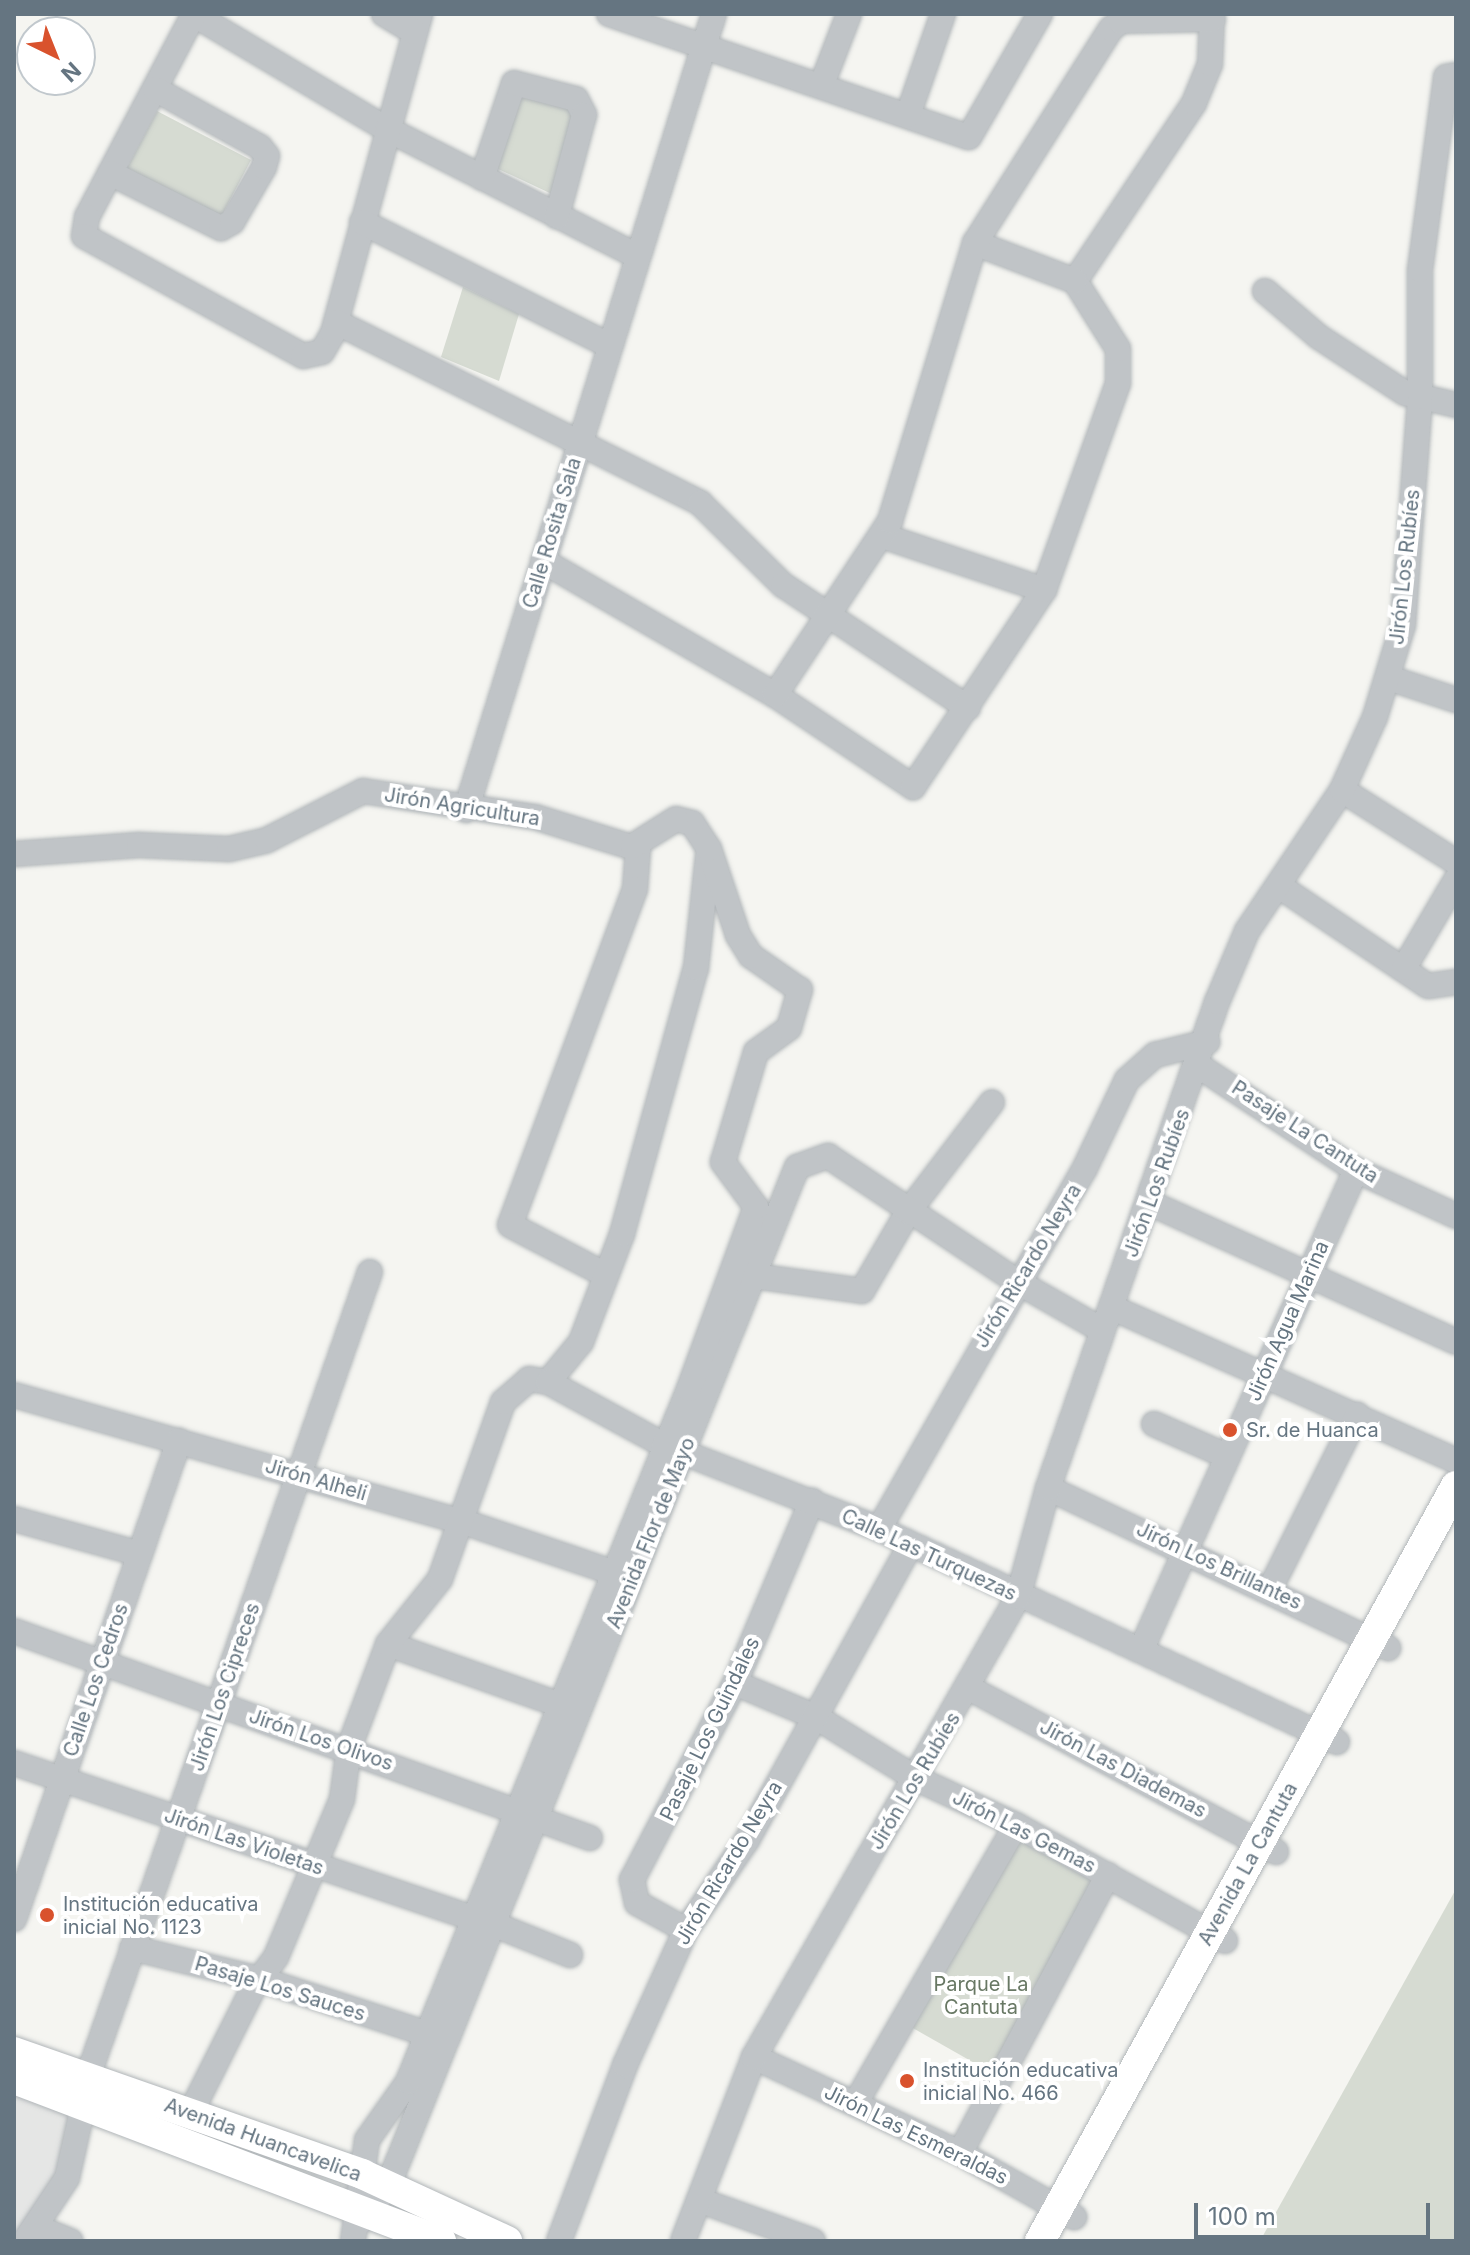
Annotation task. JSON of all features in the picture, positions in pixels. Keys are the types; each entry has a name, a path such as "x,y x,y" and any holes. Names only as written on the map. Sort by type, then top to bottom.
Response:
{"main road":[{"name":"Avenida La Cantuta","path":"1040,2241 1065,2222 1218,1935 1380,1643 1456,1486"},
{"name":"Avenida La Cantuta","path":"1380,1643 1456,1528"},
{"name":"Avenida Huancavelica","path":"14,2052 361,2222 441,2241"},
{"name":"Avenida Huancavelica","path":"14,2079 87,2090 190,2114 375,2180 507,2241"}],"street":[{"path":"384,14 417,23 387,129 336,322 322,352 303,356 90,245 83,229 193,14 387,129 637,256"},
{"name":"Calle Rosita Sala","path":"466,810 714,14"},
{"path":"822,84 849,14"},
{"path":"908,115 943,14"},
{"path":"613,15 822,84 969,137 1040,14"},
{"path":"775,695 883,536 975,243 1111,29 1121,21 1212,16 1210,64 1194,103 1075,281"},
{"name":"Jirón Los Rubíes","path":"683,2241 754,2057 969,1688 1018,1597 1048,1488 1102,1330 1113,1308 1247,931 1342,790 1389,678 1403,625 1420,397 1420,270 1451,76"},
{"path":"482,178 514,83 523,80 576,99 584,115 557,216"},
{"path":"110,173 221,228 232,222 264,167 267,156 260,147 155,89"},
{"path":"362,222 609,345"},
{"path":"543,561 775,695 913,787 1044,590 1118,383 1118,349 1075,281 975,243"},
{"path":"1265,291 1319,337 1420,397 1456,405"},
{"path":"336,322 700,503 783,585 827,618 968,708"},
{"path":"883,536 1044,590"},
{"path":"1389,678 1456,700"},
{"path":"1342,790 1456,862"},
{"name":"Jirón Agricultura","path":"14,854 139,845 229,849 267,840 363,791 466,810 535,817 636,848"},
{"path":"190,2114 259,1979 276,1957 347,1784 349,1748 388,1644 440,1579 464,1522 503,1402 520,1384 548,1382 581,1342 606,1275 696,968 709,849 680,817 636,848 635,889 510,1225 606,1275"},
{"name":"Avenida Flor de Mayo","path":"361,2222 375,2180 484,1922 674,1448 756,1207 723,1162 756,1052 793,1023 800,990 760,965 745,945 709,849"},
{"path":"1404,968 1456,880"},
{"path":"1279,886 1428,986 1456,982"},
{"name":"Jirón Ricardo Neyra","path":"879,1529 1016,1281 1084,1170 1127,1080 1155,1055 1207,1042"},
{"name":"Pasaje La Cantuta","path":"1199,1066 1356,1170 1456,1216"},
{"path":"754,1276 862,1291 908,1212 992,1102"},
{"name":"Avenida Flor de Mayo","path":"528,1814 560,1705 615,1573 754,1276 781,1196 807,1158 839,1162 908,1212 1016,1281 1102,1330"},
{"name":"Jirón Agua Marina","path":"1142,1648 1356,1170"},
{"path":"1150,1203 1309,1272 1456,1342"},
{"name":"Jirón Los Cipreces","path":"31,2234 67,2178 87,2090 132,1948 220,1706 296,1475 370,1272"},
{"path":"1113,1308 1265,1372 1456,1461"},
{"name":"Calle Las Turquezas","path":"548,1382 674,1448 879,1529 1018,1597 1142,1648 1328,1737"},
{"name":"Jirón Alheli","path":"15,1398 464,1522 615,1573"},
{"path":"1270,1589 1357,1415"},
{"path":"1154,1424 1227,1456"},
{"name":"Calle Los Cedros","path":"14,1919 18,1894 62,1779 179,1441"},
{"name":"Jirón Los Brillantes","path":"1048,1488 1186,1549 1380,1643"},
{"name":"Pasaje Los Guindales","path":"686,1930 637,1903 632,1880 735,1683 812,1501"},
{"path":"14,1519 140,1554"},
{"name":"Jirón Ricardo Neyra","path":"559,2241 625,2065 686,1930 747,1840 911,1544"},
{"name":"Jirón Los Olivos","path":"14,1631 220,1706 349,1748 590,1838"},
{"path":"388,1644 560,1705"},
{"name":"Jirón Las Gemas","path":"735,1683 816,1717 915,1778 1016,1825 1218,1935"},
{"name":"Jirón Las Diademas","path":"969,1688 1269,1847"},
{"name":"Jirón Las Violetas","path":"14,1763 484,1922 570,1955"},
{"path":"855,2104 1016,1825"},
{"path":"960,2153 1108,1875"},
{"name":"Avenida Flor de Mayo","path":"375,2180 367,2140 403,2092 427,2034 484,1922"},
{"name":"Pasaje Los Sauces","path":"132,1948 259,1979 427,2034"},
{"name":"Jirón Las Esmeraldas","path":"754,2057 960,2153 1065,2222"},
{"path":"699,2200 813,2241"},
{"path":"31,2234 70,2241"}],"shaded area":[{"path":"14,2085 80,2109 64,2161 14,2241"}],"green space":[{"path":"519,95 575,106 554,195 496,168"},
{"path":"157,111 251,160 221,217 127,168"},
{"path":"463,287 519,314 499,381 441,357"},
{"name":"Parque La Cantuta","path":"1018,1834 1100,1876 992,2073 911,2027"},
{"path":"1456,1889 1456,2241 1260,2241"}],"place":[{"name":"Sr. de Huanca","path":"1230,1430"},
{"name":"Institución educativa inicial No. 1123","path":"47,1915"},
{"name":"Institución educativa inicial No. 466","path":"907,2081"}]}
